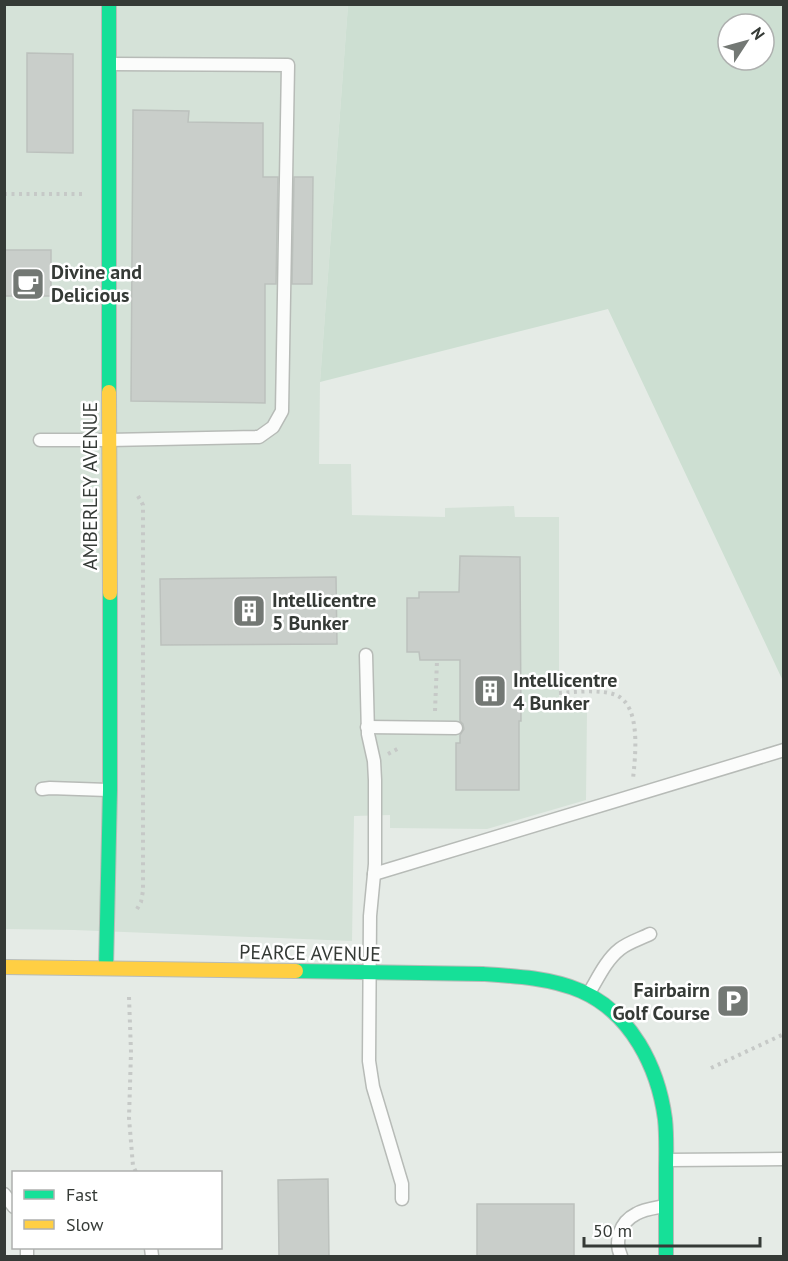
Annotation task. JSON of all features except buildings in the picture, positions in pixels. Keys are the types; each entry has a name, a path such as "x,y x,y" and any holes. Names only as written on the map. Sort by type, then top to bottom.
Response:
{"street":[{"name":"AMBERLEY AVENUE","path":"106,968 110,790 109,4"},
{"name":"PEARCE AVENUE","path":"4,967 483,974 549,982 588,994 608,1007 632,1032 644,1051 659,1092 665,1120 666,1257"}],"lane":[{"path":"40,440 109,441 259,437 273,427 282,411 288,65 110,64"},
{"path":"366,655 369,741 374,766 374,874 368,1048 376,1098 402,1184 402,1199"},
{"path":"368,727 456,728"},
{"path":"374,874 783,750"},
{"path":"42,789 110,790"},
{"path":"588,994 614,954 650,934"},
{"path":"666,1160 783,1160"},
{"path":"621,1257 618,1249 619,1236 627,1219 637,1213 666,1206"}],"path":[{"path":"4,195 83,194"},
{"path":"434,727 437,661"},
{"path":"559,693 609,694 625,702 633,721 634,730 632,795"},
{"path":"129,995 129,1118 135,1171"},
{"path":"711,1068 783,1034"}],"shaded area":[{"path":"5,5 348,5 320,382 319,464 351,464 352,515 445,517 445,508 514,506 515,517 559,517 559,712 587,712 586,800 487,829 390,828 390,815 354,816 352,941 5,929"}],"green space":[{"path":"348,5 783,5 783,681 608,309 320,382"}],"traffic: fast":[{"path":"109,4 109,392"},
{"path":"106,968 110,790 110,593"},
{"path":"296,971 483,974 520,977 545,980 569,987 599,1001 628,1027 639,1044 649,1061 661,1099 666,1133 666,1256"}],"traffic: slow":[{"path":"109,392 110,593"},
{"path":"4,967 296,971"}],"place":[{"name":"Divine and Delicious","path":"28,284"},
{"name":"Intellicentre 5 Bunker","path":"249,611"},
{"name":"Intellicentre 4 Bunker","path":"490,691"},
{"name":"Fairbairn Golf Course","path":"733,1001"}]}
